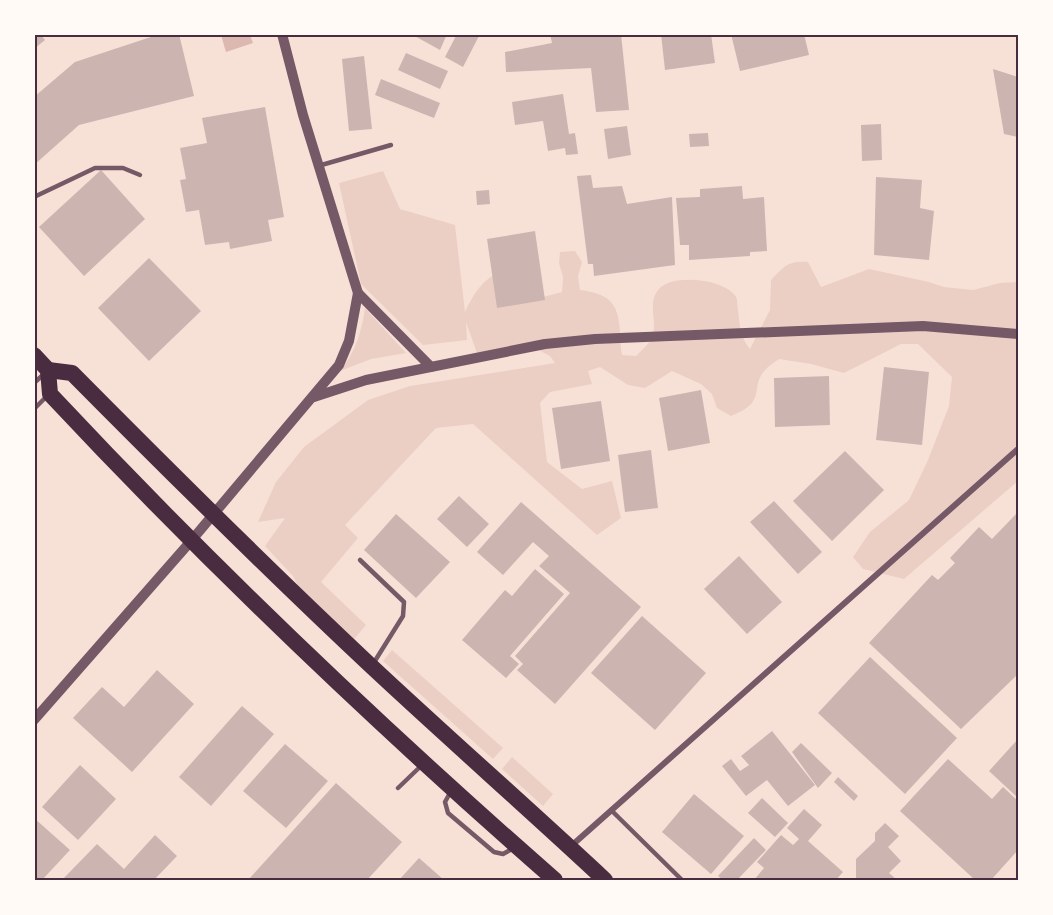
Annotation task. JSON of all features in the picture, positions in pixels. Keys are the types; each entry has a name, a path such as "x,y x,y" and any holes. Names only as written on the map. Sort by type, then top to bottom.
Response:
{"highway":[{"path":"34,355 48,370 50,394 191,541 452,790 555,880"},
{"path":"48,370 72,373 213,515 371,666 605,880"}],"street":[{"path":"282,34 318,166 358,293 431,367"},
{"path":"34,720 191,541 339,365 349,341 358,293"},
{"path":"314,397 366,380 545,344 595,339 923,326 1018,334"},
{"path":"570,847 1018,450"}],"lane":[{"path":"318,166 391,145"},
{"path":"34,198 95,168 123,168 140,175"},
{"path":"34,383 48,370"},
{"path":"34,409 50,394"},
{"path":"360,560 404,602 403,616 371,666"},
{"path":"398,789 424,763"},
{"path":"611,810 682,880"}],"shaded area":[{"path":"221,35 250,35 253,43 226,52"},
{"path":"383,171 400,209 455,225 465,312 479,288 501,271 532,300 562,292 560,252 575,251 582,262 578,276 580,290 605,297 616,311 622,355 636,356 648,344 654,328 655,294 666,284 675,281 711,282 730,291 737,298 741,331 750,349 770,310 771,280 791,263 808,262 821,287 869,269 944,287 973,290 1000,283 1018,282 1018,481 904,579 863,569 853,557 870,532 909,500 928,460 949,406 952,377 918,344 901,344 844,373 811,364 779,359 761,375 756,394 750,405 731,416 717,408 712,394 701,384 672,371 645,388 628,385 600,367 588,371 592,384 550,392 540,403 547,462 582,489 612,481 621,518 597,535 473,424 436,428 345,525 358,538 321,582 366,625 350,644 299,588 293,576 265,546 285,518 258,522 276,482 304,447 368,400 410,386 555,363 550,356 535,348 477,353 466,322 467,340 423,345 361,284 339,183"},
{"path":"365,308 406,353 371,359 340,371 357,341"},
{"path":"392,650 503,748 493,759 383,661"},
{"path":"512,757 553,794 543,806 502,769"}],"building":[{"path":"34,34 40,34 45,40 34,49"},
{"path":"160,34 179,34 194,96 79,125 34,165 34,97 75,62"},
{"path":"411,34 447,34 440,50"},
{"path":"457,34 480,34 463,67 445,57"},
{"path":"550,34 621,34 629,110 596,112 591,68 506,72 505,52 552,43"},
{"path":"661,34 711,34 715,63 665,70"},
{"path":"731,34 804,34 809,55 740,71"},
{"path":"406,53 448,71 440,89 398,70"},
{"path":"364,56 372,129 349,131 342,59"},
{"path":"993,69 1018,77 1018,137 1004,134"},
{"path":"381,79 440,103 434,118 375,95"},
{"path":"563,94 569,134 575,133 578,154 566,155 565,148 548,151 543,121 515,125 512,102"},
{"path":"265,107 284,217 268,220 272,241 230,249 229,242 205,245 199,210 186,212 180,180 186,179 180,148 207,143 202,118"},
{"path":"881,124 882,160 862,161 861,125"},
{"path":"627,126 631,155 608,159 604,129"},
{"path":"708,133 709,146 690,147 689,134"},
{"path":"101,170 145,219 84,276 39,227"},
{"path":"591,175 593,188 622,186 627,204 672,197 675,265 594,276 593,264 588,264 577,176"},
{"path":"876,177 922,180 920,208 934,211 929,260 874,255"},
{"path":"742,186 743,199 764,197 767,251 750,252 750,256 689,260 689,245 680,245 676,198 700,197 700,189"},
{"path":"489,190 490,204 477,205 476,191"},
{"path":"535,231 545,300 497,308 487,239"},
{"path":"149,258 201,311 149,361 98,308"},
{"path":"884,367 929,372 922,445 876,440"},
{"path":"829,376 830,425 775,427 774,378"},
{"path":"701,390 710,443 668,451 659,398"},
{"path":"601,401 610,461 561,469 552,408"},
{"path":"651,450 658,508 625,512 618,455"},
{"path":"845,451 884,490 832,541 793,501"},
{"path":"459,496 489,524 467,547 437,519"},
{"path":"774,501 822,552 798,574 750,522"},
{"path":"521,502 641,607 555,704 517,670 523,664 515,656 570,593 539,566 549,556 533,542 503,575 477,552"},
{"path":"1018,512 1018,678 1016,676 961,729 869,643 932,575 938,580 955,563 950,558 979,527 992,539"},
{"path":"396,514 450,562 416,598 364,550"},
{"path":"739,556 782,602 747,634 704,589"},
{"path":"535,569 564,594 510,656 519,664 506,678 462,640 505,590 512,596"},
{"path":"642,616 706,673 655,730 591,673"},
{"path":"870,657 957,738 905,794 818,713"},
{"path":"157,670 194,704 132,772 73,718 102,687 124,707"},
{"path":"242,706 274,734 211,806 179,777"},
{"path":"772,731 815,785 788,806 767,780 746,796 722,766 731,759 740,771 749,765 741,756"},
{"path":"1018,739 1018,798 989,771"},
{"path":"801,743 832,773 818,788 792,752"},
{"path":"285,744 328,781 286,828 243,791"},
{"path":"948,759 992,799 1003,787 1018,801 1018,850 991,880 975,880 900,811"},
{"path":"80,765 116,799 78,840 42,807"},
{"path":"838,777 858,796 854,801 834,782"},
{"path":"336,783 402,842 367,880 248,880"},
{"path":"694,794 744,836 711,874 662,832"},
{"path":"762,798 788,823 775,837 748,813"},
{"path":"804,809 822,825 808,841 843,872 836,880 754,880 764,868 757,862 781,835 793,845 799,839 787,828"},
{"path":"34,818 70,850 42,880 34,880"},
{"path":"885,823 899,836 888,847 901,861 889,873 897,880 856,880 856,859 875,841 875,833"},
{"path":"155,835 177,856 154,880 62,880 97,844 124,869"},
{"path":"754,838 766,850 737,880 723,880 718,876"},
{"path":"419,858 444,880 399,880"}]}
